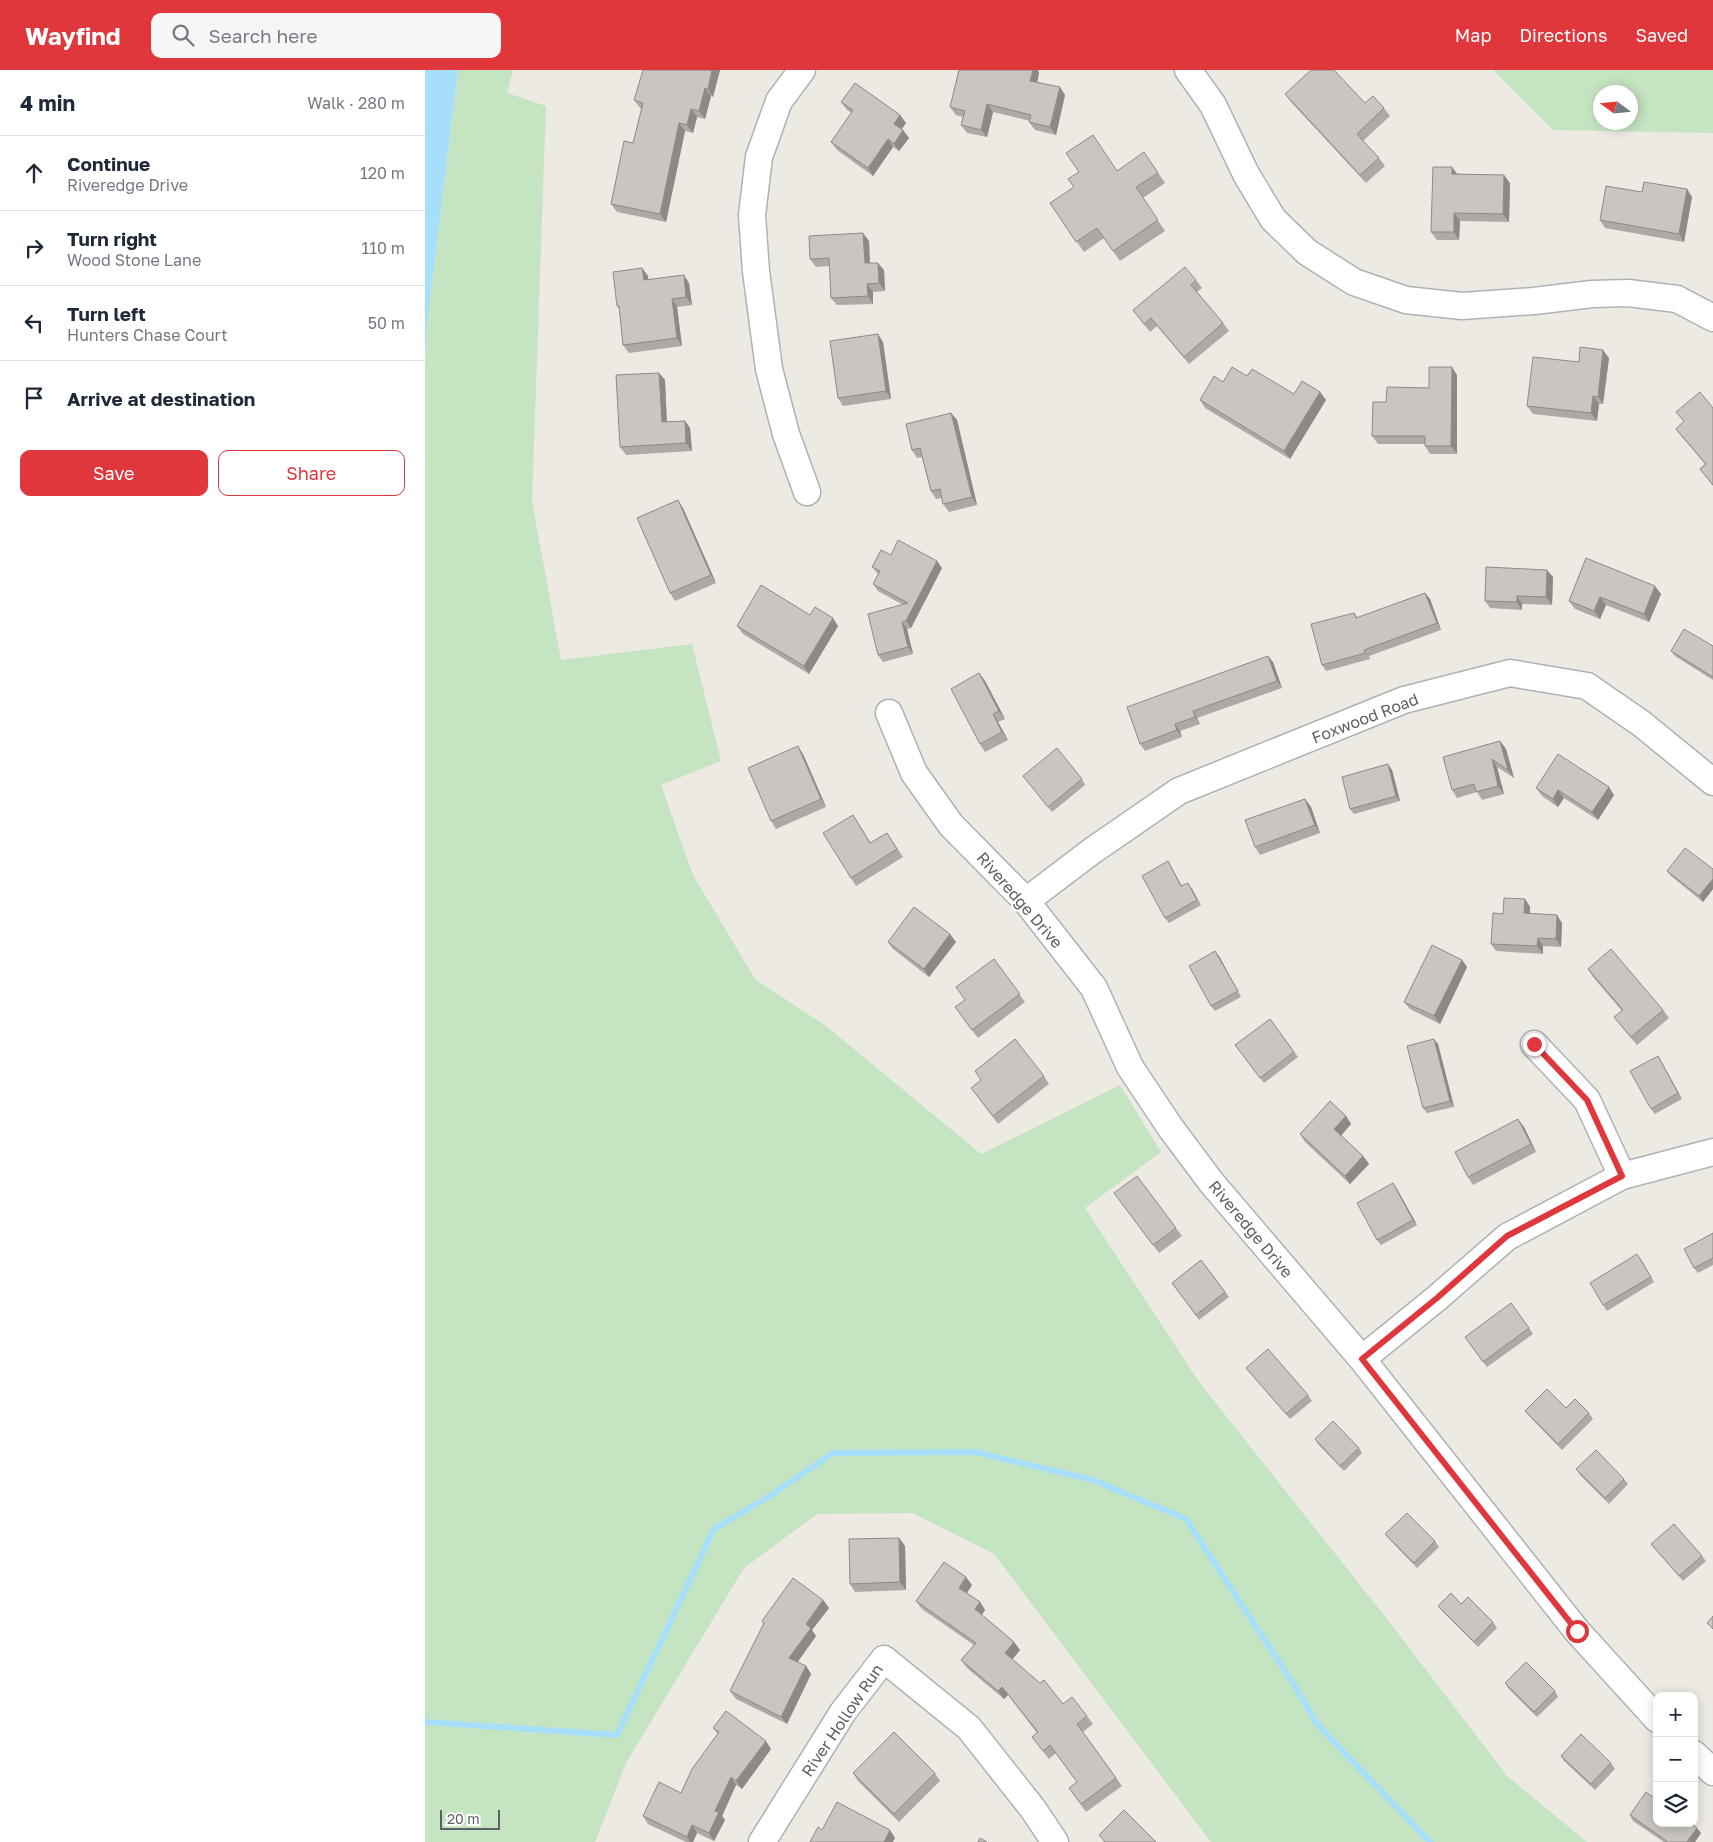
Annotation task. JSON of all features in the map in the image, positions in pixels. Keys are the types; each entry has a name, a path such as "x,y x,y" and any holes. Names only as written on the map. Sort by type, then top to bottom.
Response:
{"street":[{"path":"802,70 779,101 759,157 753,214 756,271 769,370 787,434 807,492"},
{"path":"1188,70 1213,105 1246,174 1273,219 1307,252 1354,282 1406,300 1462,306 1534,301 1592,294 1628,293 1677,299 1713,318"},
{"name":"Foxwood Road","path":"1026,902 1092,851 1179,791 1405,700 1510,673 1587,686 1641,724 1713,782"},
{"name":"Riveredge Drive","path":"889,713 914,773 946,817 1026,902 1094,988 1131,1067 1211,1182 1362,1359 1577,1631 1653,1715"},
{"path":"1534,1044 1587,1100 1622,1176"},
{"path":"1362,1359 1437,1298 1507,1236 1622,1176 1713,1152"},
{"name":"River Hollow Run","path":"762,1842 843,1712 884,1659 969,1728 1033,1808 1055,1842"},
{"path":"1698,1758 1713,1772"}],"green space":[{"path":"458,70 513,70 507,93 546,106 532,501 561,660 692,644 721,761 661,785 693,875 755,979 826,1026 981,1154 1120,1085 1161,1152 1085,1208 1199,1382 1391,1624 1507,1776 1587,1842 1211,1842 994,1554 912,1513 817,1514 744,1568 626,1763 595,1842 425,1842 425,364 427,324"},
{"path":"1493,70 1713,70 1713,133 1553,130"}],"water":[{"path":"425,70 458,70 427,324 425,364"}],"building":[{"path":"643,70 712,70 708,89 705,88 699,111 691,109 687,125 679,123 660,214 611,204 624,141 633,143 643,103 634,100"},
{"path":"959,70 1033,70 1030,81 1060,87 1050,127 1029,122 1031,115 987,104 981,130 961,125 965,111 950,107"},
{"path":"1311,70 1334,70 1365,103 1373,96 1384,108 1357,134 1379,158 1360,175 1285,94"},
{"path":"855,83 900,115 894,124 903,130 894,144 888,139 868,168 831,142 853,110 841,102"},
{"path":"1093,135 1117,171 1144,152 1158,173 1136,187 1158,220 1113,251 1097,228 1076,242 1050,203 1074,187 1068,179 1079,172 1066,153"},
{"path":"1433,167 1452,167 1452,174 1504,175 1503,214 1454,213 1454,232 1431,232"},
{"path":"1644,182 1687,189 1679,234 1600,220 1606,186 1642,192"},
{"path":"863,233 865,263 878,263 879,283 867,284 868,296 831,298 829,258 810,259 809,236"},
{"path":"1185,267 1196,280 1191,285 1223,323 1184,357 1151,318 1144,324 1133,310"},
{"path":"642,268 644,280 684,275 686,297 672,299 677,338 623,345 613,272"},
{"path":"878,334 886,391 838,398 830,341"},
{"path":"1580,347 1603,350 1598,397 1593,396 1591,413 1527,406 1533,357 1579,362"},
{"path":"1232,367 1247,376 1252,369 1294,394 1302,381 1320,392 1284,451 1200,400 1214,376 1223,382"},
{"path":"1429,367 1452,367 1451,446 1425,446 1425,436 1372,436 1373,402 1386,402 1387,387 1429,388"},
{"path":"659,373 662,422 685,421 686,443 620,447 616,375"},
{"path":"1700,392 1713,408 1713,485 1700,469 1706,464 1676,429 1684,421 1676,412"},
{"path":"951,413 972,497 943,504 940,489 931,491 920,448 912,450 906,424"},
{"path":"678,500 711,575 670,593 637,518"},
{"path":"898,540 937,561 906,621 902,622 908,647 878,655 868,614 908,603 873,584 880,571 872,567 881,550 891,555"},
{"path":"1586,558 1655,586 1644,614 1600,597 1594,611 1569,601"},
{"path":"1486,567 1547,570 1546,597 1517,596 1517,602 1485,601"},
{"path":"761,585 810,615 815,607 833,618 804,666 737,626"},
{"path":"1425,593 1437,623 1364,650 1365,653 1322,665 1311,624 1354,613 1356,618"},
{"path":"1684,629 1713,646 1713,677 1671,651"},
{"path":"1268,656 1277,681 1193,711 1195,717 1175,724 1177,730 1140,744 1127,707"},
{"path":"979,673 999,711 993,714 1002,732 980,744 951,689"},
{"path":"1500,741 1508,770 1492,759 1498,786 1476,792 1474,784 1452,790 1443,757"},
{"path":"798,746 821,799 771,821 748,768"},
{"path":"1057,748 1082,779 1048,807 1023,776"},
{"path":"1558,754 1609,787 1592,812 1558,790 1553,799 1536,788"},
{"path":"1388,764 1396,796 1350,809 1342,777"},
{"path":"1305,799 1315,825 1255,847 1245,820"},
{"path":"853,815 870,843 887,833 897,849 851,878 823,833"},
{"path":"1685,848 1713,869 1713,879 1699,896 1667,871"},
{"path":"1168,861 1181,886 1188,883 1197,900 1165,918 1142,876"},
{"path":"1504,898 1525,899 1524,913 1557,915 1556,939 1538,938 1537,946 1491,944 1493,913 1503,914"},
{"path":"914,907 950,934 924,969 888,942"},
{"path":"1432,945 1462,960 1434,1016 1404,1002"},
{"path":"1611,949 1663,1010 1631,1037 1614,1017 1623,1010 1588,969"},
{"path":"1215,951 1238,991 1211,1006 1189,966"},
{"path":"994,959 1020,994 972,1030 955,1007 965,1000 956,987"},
{"path":"1270,1019 1294,1052 1260,1078 1235,1045"},
{"path":"1015,1039 1044,1076 993,1116 971,1088 981,1080 975,1071"},
{"path":"1434,1039 1450,1101 1423,1108 1407,1046"},
{"path":"1658,1056 1678,1093 1651,1109 1630,1071"},
{"path":"1330,1101 1346,1116 1334,1129 1363,1156 1345,1176 1300,1134"},
{"path":"1518,1119 1531,1144 1468,1177 1455,1152"},
{"path":"1137,1176 1176,1228 1153,1245 1114,1193"},
{"path":"1393,1183 1413,1220 1377,1240 1357,1203"},
{"path":"1713,1233 1713,1258 1694,1268 1684,1249"},
{"path":"1637,1254 1651,1277 1603,1305 1590,1283"},
{"path":"1201,1260 1225,1292 1196,1315 1172,1283"},
{"path":"1511,1303 1529,1328 1483,1362 1465,1337"},
{"path":"1268,1349 1308,1395 1286,1414 1246,1368"},
{"path":"1547,1389 1566,1408 1575,1399 1589,1413 1558,1444 1525,1411"},
{"path":"1333,1421 1359,1448 1340,1466 1315,1439"},
{"path":"1596,1450 1624,1479 1605,1498 1576,1469"},
{"path":"1407,1513 1435,1541 1414,1563 1385,1534"},
{"path":"1674,1524 1702,1556 1679,1576 1651,1544"},
{"path":"899,1538 900,1582 850,1584 849,1539"},
{"path":"944,1562 966,1577 959,1588 980,1602 975,1609 1014,1642 1005,1653 1040,1683 1044,1680 1063,1704 1072,1697 1087,1716 1077,1724 1116,1778 1081,1804 1069,1788 1077,1782 1050,1745 1043,1751 1032,1737 1038,1732 1002,1687 998,1691 961,1660 976,1643 916,1601"},
{"path":"793,1578 823,1600 806,1624 811,1628 789,1658 806,1666 781,1717 730,1691 764,1623 762,1621"},
{"path":"1451,1593 1461,1604 1468,1597 1493,1622 1474,1642 1438,1606"},
{"path":"1713,1616 1713,1629 1707,1623"},
{"path":"1526,1662 1555,1691 1534,1712 1505,1683"},
{"path":"726,1711 766,1741 736,1781 731,1777 715,1811 719,1812 709,1833 692,1825 687,1837 643,1816 659,1782 681,1793 692,1769 719,1732 713,1728"},
{"path":"894,1732 935,1773 894,1814 853,1773"},
{"path":"1581,1734 1611,1763 1591,1784 1561,1756"},
{"path":"1646,1792 1653,1797 1653,1827 1697,1828 1687,1842 1668,1842 1630,1815"},
{"path":"837,1802 890,1830 884,1842 810,1842 818,1827 822,1830"},
{"path":"1124,1810 1156,1842 1105,1842 1099,1835"},
{"path":"980,1838 987,1842 978,1842"}],"waterway":[{"path":"425,1722 617,1735 714,1529 768,1497 833,1453 975,1452 1093,1480 1186,1519 1296,1688 1317,1724 1430,1842"}],"route":[{"path":"1534,1044 1587,1100 1622,1176 1507,1236 1437,1298 1362,1359 1577,1631"}]}
